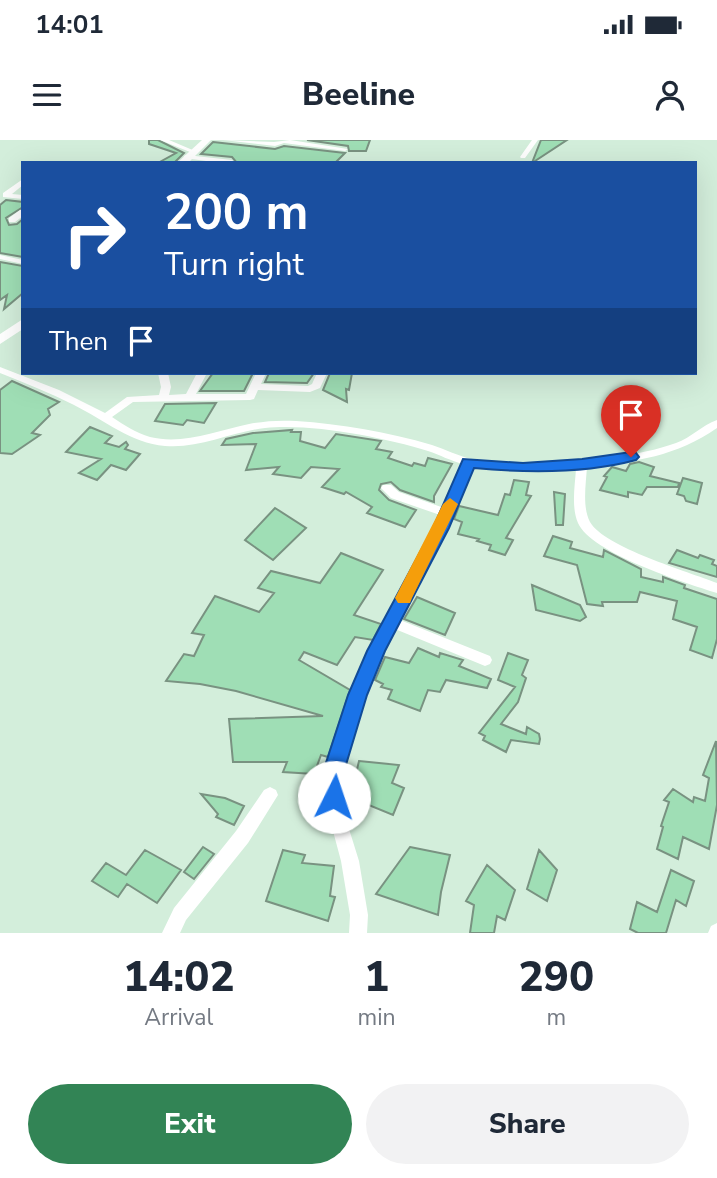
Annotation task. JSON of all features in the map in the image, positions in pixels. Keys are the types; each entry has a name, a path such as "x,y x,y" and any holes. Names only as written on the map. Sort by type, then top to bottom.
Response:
{"street":[{"path":"163,140 187,157 223,161"},
{"path":"187,157 207,140"},
{"path":"226,140 270,144 283,140 345,149"},
{"path":"523,157 535,140"},
{"path":"2,197 21,183"},
{"path":"2,197 21,197"},
{"path":"21,213 12,220 21,222"},
{"path":"0,257 21,262"},
{"path":"0,340 21,324"},
{"path":"0,370 106,417 133,434 163,442 195,441 278,424 383,438 426,447 468,463 506,468 582,464 672,448 717,423"},
{"path":"163,375 166,387 163,397"},
{"path":"189,397 201,375"},
{"path":"106,417 131,399 247,398 251,396 260,375"},
{"path":"256,387 310,389 316,386 321,375"},
{"path":"358,933 359,915 350,860 337,816 332,778 356,701 468,463"},
{"path":"582,464 580,505 588,530 614,548 717,588"},
{"path":"387,488 395,495 446,513"},
{"path":"392,622 485,660"},
{"path":"171,933 180,914 242,837 270,795"}],"building":[{"path":"149,140 158,140 184,153 176,161 162,161 176,153 149,144"},
{"path":"307,140 370,140 366,151 349,151 348,146"},
{"path":"541,140 567,140 535,161 533,161"},
{"path":"213,142 345,153 337,161 235,161 232,157 201,154"},
{"path":"6,200 21,202 21,208 6,218 9,225 21,221 21,257 0,253 0,205"},
{"path":"0,262 21,266 21,295 4,309 7,295 0,300"},
{"path":"212,375 252,375 244,391 200,391"},
{"path":"268,375 313,375 307,383 265,382"},
{"path":"329,375 352,375 349,390 346,389 347,402 323,390"},
{"path":"12,381 59,402 48,409 50,415 32,433 40,435 12,454 0,453 0,390"},
{"path":"216,403 204,423 187,420 183,425 155,421 165,404"},
{"path":"90,427 112,436 105,443 119,447 126,442 128,445 125,449 140,454 126,470 111,465 97,480 79,473 101,459 66,452"},
{"path":"292,430 291,432 301,432 300,441 325,448 336,434 381,441 376,449 392,452 388,458 412,466 414,463 425,466 428,458 452,464 434,496 434,502 400,490 391,482 381,484 379,490 389,500 416,510 405,527 367,513 372,507 346,492 344,494 322,487 339,469 311,467 301,478 273,474 279,467 246,470 256,444 222,445 226,439 253,433"},
{"path":"639,462 654,467 650,476 679,483 678,487 647,487 642,495 628,492 628,497 600,490 607,477 604,476 612,467 626,471 630,464"},
{"path":"683,478 702,483 697,504 686,501 684,496 677,494"},
{"path":"514,480 529,482 526,495 531,496 506,538 513,540 505,555 489,550 491,545 477,541 479,539 458,534 462,522 454,519 459,506 498,515 505,494 510,495"},
{"path":"554,492 565,494 563,525 556,525"},
{"path":"275,508 306,528 273,560 245,540"},
{"path":"553,536 572,542 570,548 603,557 604,550 641,569 641,577 663,582 663,577 685,585 684,588 717,599 717,639 712,658 690,650 697,627 673,619 677,601 640,592 637,602 602,602 603,606 587,604 577,565 544,556"},
{"path":"677,550 698,558 700,555 714,560 712,564 717,566 717,577 669,563"},
{"path":"341,553 383,570 354,615 381,624 373,640 355,637 337,665 304,652 299,660 350,690 328,757 321,755 314,774 283,772 287,762 233,762 229,719 323,716 236,691 166,681 184,654 194,656 204,635 192,633 215,596 259,612 274,593 258,588 271,571 320,583"},
{"path":"532,585 580,605 586,617 580,621 536,610"},
{"path":"417,597 455,613 445,635 404,619"},
{"path":"418,648 439,657 440,653 463,660 459,666 491,679 487,688 446,680 440,692 428,690 420,711 388,699 392,690 381,687 383,684 375,680 385,657 409,663"},
{"path":"508,653 528,660 522,675 526,678 518,702 501,724 526,734 527,727 539,734 540,739 539,744 511,740 506,752 483,740 485,736 479,733 515,687 498,680"},
{"path":"716,741 717,805 709,849 683,837 678,859 657,849 669,802 664,800 673,789 693,802 694,797 705,801 709,778 703,775"},
{"path":"359,761 399,765 392,783 404,788 393,815 354,799 363,779 355,778"},
{"path":"201,794 225,798 244,806 234,825 216,817 218,814"},
{"path":"203,847 214,854 194,879 184,872"},
{"path":"410,847 450,855 438,915 376,894"},
{"path":"145,850 181,870 157,903 127,884 118,897 92,881 106,863 126,875"},
{"path":"283,850 305,855 302,863 334,866 330,896 335,897 328,921 266,901"},
{"path":"539,850 557,870 547,901 527,889"},
{"path":"487,865 515,890 505,920 497,916 494,933 470,933 474,905 466,901"},
{"path":"671,870 694,881 686,906 676,900 666,933 638,933 630,929 637,902 657,912"}],"slow traffic":[{"path":"404,598 441,528 450,504"}],"route":[{"path":"334,797 332,778 358,695 376,651 441,528 468,463 506,468 582,464 631,457"}]}
